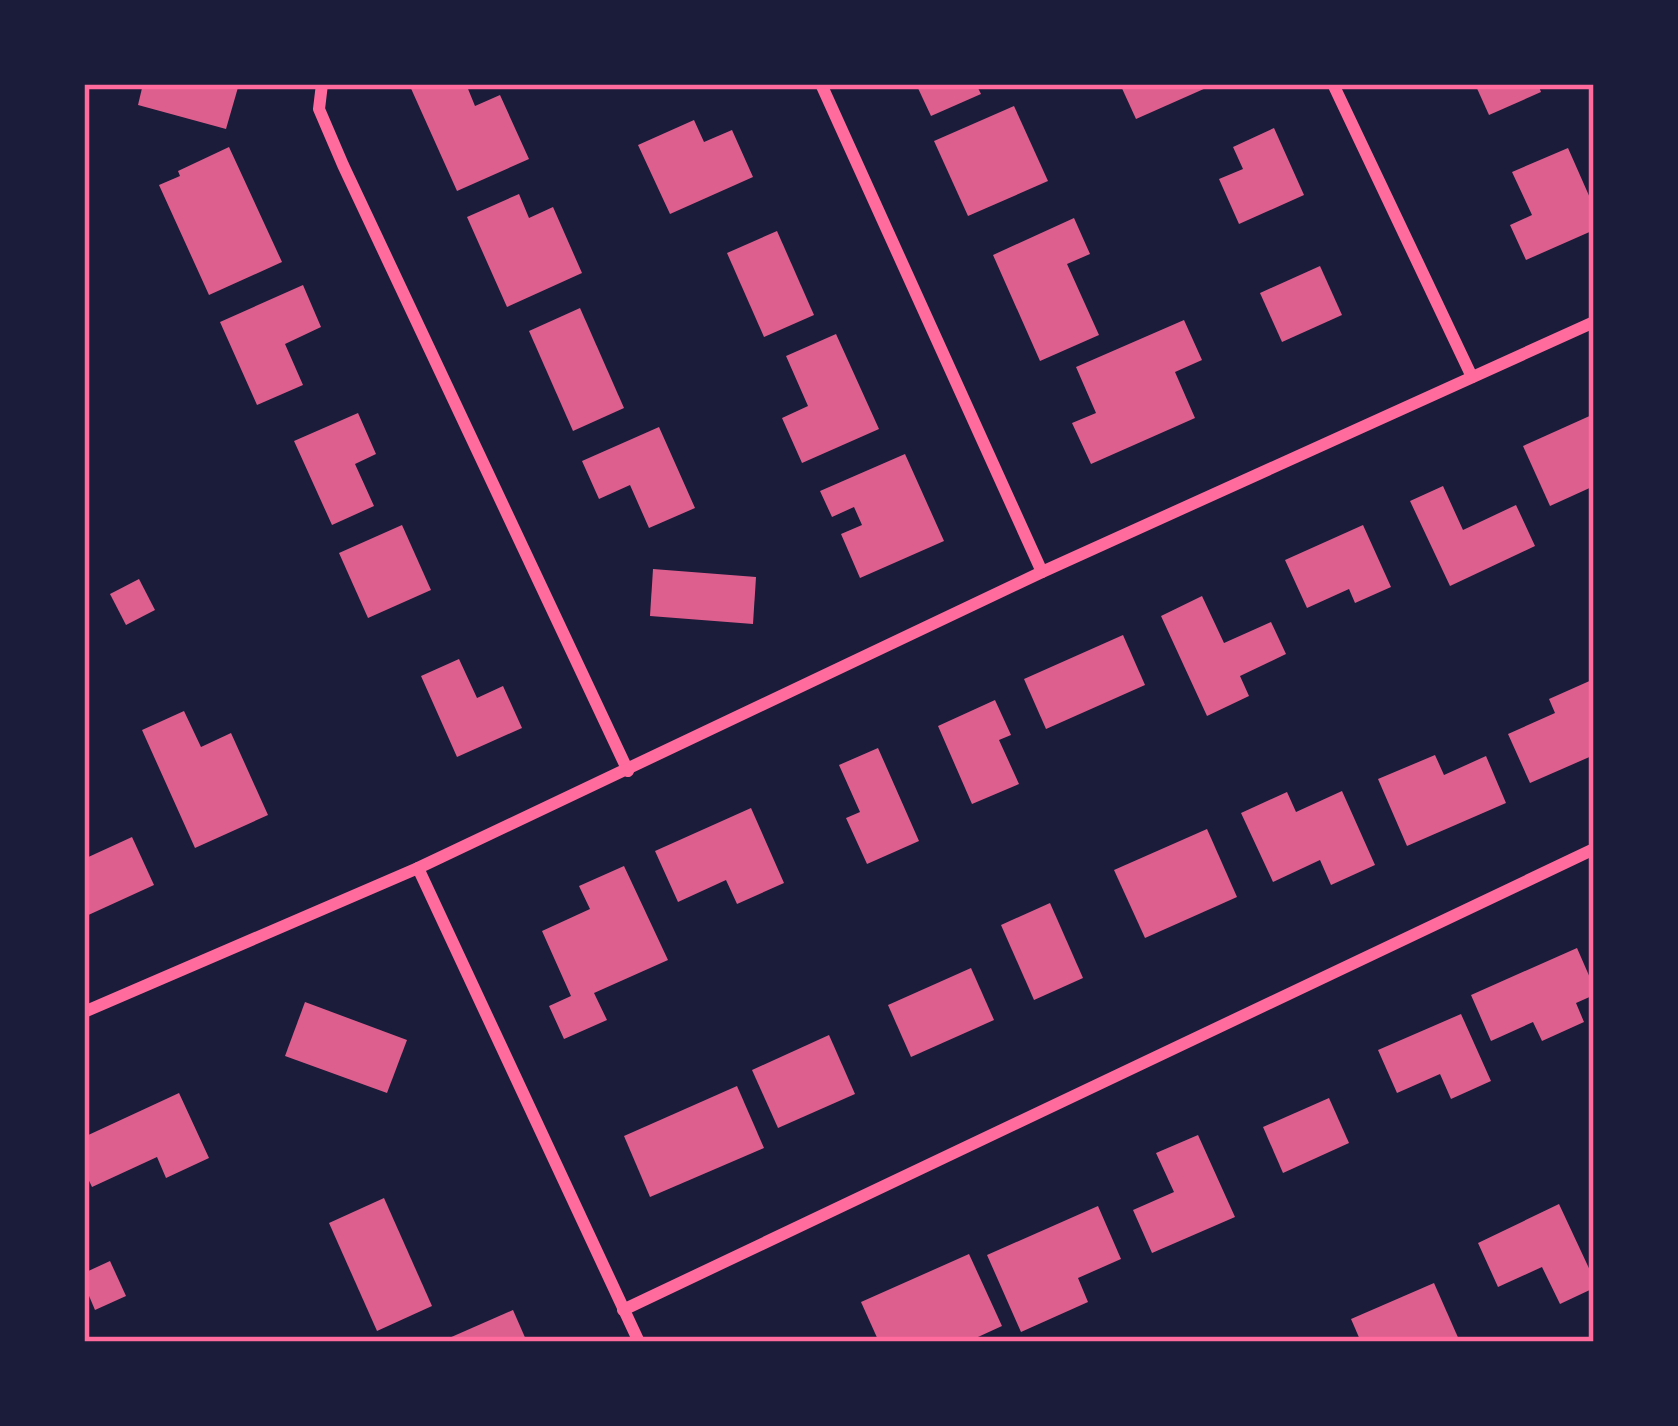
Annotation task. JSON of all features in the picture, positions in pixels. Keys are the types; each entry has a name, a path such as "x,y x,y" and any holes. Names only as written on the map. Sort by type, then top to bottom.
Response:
{"street":[{"path":"322,84 319,109 343,165 628,771"},
{"path":"821,84 1042,572"},
{"path":"1333,84 1472,377"},
{"path":"84,1012 418,868 1042,572 1594,322"},
{"path":"623,1310 1594,849"},
{"path":"418,868 639,1342"}],"building":[{"path":"143,84 239,84 226,129 138,105"},
{"path":"409,84 466,84 475,106 500,95 529,159 457,191"},
{"path":"916,84 976,84 981,94 931,116"},
{"path":"1120,84 1215,84 1136,119"},
{"path":"1475,84 1538,84 1541,92 1489,115"},
{"path":"1014,106 1048,181 968,216 934,141"},
{"path":"694,120 704,142 732,130 753,177 670,214 638,145"},
{"path":"1274,128 1304,195 1239,224 1219,179 1243,169 1233,147"},
{"path":"229,147 282,262 209,295 159,185"},
{"path":"1568,148 1594,207 1594,230 1526,260 1510,225 1532,215 1512,172"},
{"path":"519,194 529,218 553,207 582,273 507,307 467,217"},
{"path":"1074,218 1090,254 1067,264 1099,335 1040,361 993,255"},
{"path":"777,231 814,315 764,337 727,253"},
{"path":"1320,266 1342,315 1282,342 1260,293"},
{"path":"303,285 321,327 285,344 303,385 257,405 220,322"},
{"path":"580,308 624,408 573,431 529,331"},
{"path":"1184,320 1202,360 1175,372 1195,418 1091,464 1072,423 1096,413 1076,367"},
{"path":"836,334 879,429 802,463 782,418 808,406 786,356"},
{"path":"358,413 376,454 355,464 374,506 332,525 294,441"},
{"path":"1594,414 1594,486 1550,506 1523,446"},
{"path":"659,427 695,508 649,528 630,485 599,499 582,461"},
{"path":"905,454 944,541 860,578 841,534 862,525 854,507 832,517 820,491"},
{"path":"1443,486 1463,530 1516,505 1535,546 1450,586 1410,501"},
{"path":"402,525 431,590 368,618 339,553"},
{"path":"1363,525 1391,587 1355,603 1349,589 1307,608 1285,560"},
{"path":"653,569 756,577 753,624 650,616"},
{"path":"139,579 155,610 126,625 110,594"},
{"path":"1202,596 1224,643 1271,622 1286,654 1240,676 1249,696 1207,716 1161,616"},
{"path":"1123,635 1145,685 1046,729 1024,679"},
{"path":"459,659 477,698 503,686 522,728 457,757 421,676"},
{"path":"1594,679 1594,755 1530,783 1508,734 1555,713 1549,699"},
{"path":"995,700 1011,735 999,740 1019,784 972,804 938,726"},
{"path":"184,711 201,747 231,733 268,815 195,848 142,730"},
{"path":"878,748 919,841 867,864 846,818 860,812 839,765"},
{"path":"1435,755 1444,775 1486,756 1506,803 1407,846 1378,779"},
{"path":"1342,791 1375,865 1331,885 1320,860 1273,882 1241,813 1287,792 1296,812"},
{"path":"751,808 784,883 737,904 726,880 678,902 655,851"},
{"path":"1207,829 1237,897 1145,938 1114,870"},
{"path":"132,837 154,885 84,917 84,859"},
{"path":"624,866 668,960 594,993 607,1020 564,1039 549,1006 571,996 542,931 590,909 579,886"},
{"path":"1050,903 1083,978 1034,1000 1001,925"},
{"path":"1577,948 1594,987 1594,995 1576,1003 1584,1022 1542,1041 1533,1022 1491,1041 1471,995"},
{"path":"971,968 994,1020 911,1057 888,1005"},
{"path":"305,1002 407,1040 387,1093 285,1056"},
{"path":"1461,1014 1491,1081 1451,1099 1440,1074 1397,1093 1378,1050"},
{"path":"829,1035 855,1094 778,1128 752,1070"},
{"path":"737,1086 764,1148 650,1197 624,1136"},
{"path":"179,1093 209,1158 166,1178 157,1157 92,1187 84,1170 84,1137"},
{"path":"1329,1098 1349,1143 1283,1173 1263,1127"},
{"path":"1198,1135 1235,1217 1152,1253 1133,1210 1174,1192 1156,1153"},
{"path":"384,1198 432,1306 377,1331 329,1223"},
{"path":"1559,1204 1594,1288 1560,1304 1542,1267 1498,1287 1478,1243"},
{"path":"1098,1206 1121,1259 1078,1278 1088,1302 1021,1332 987,1255"},
{"path":"969,1254 1002,1326 967,1342 879,1342 861,1302"},
{"path":"110,1261 126,1296 95,1310 84,1273"},
{"path":"1434,1283 1460,1342 1361,1342 1351,1319"},
{"path":"513,1310 527,1342 440,1342"}]}
